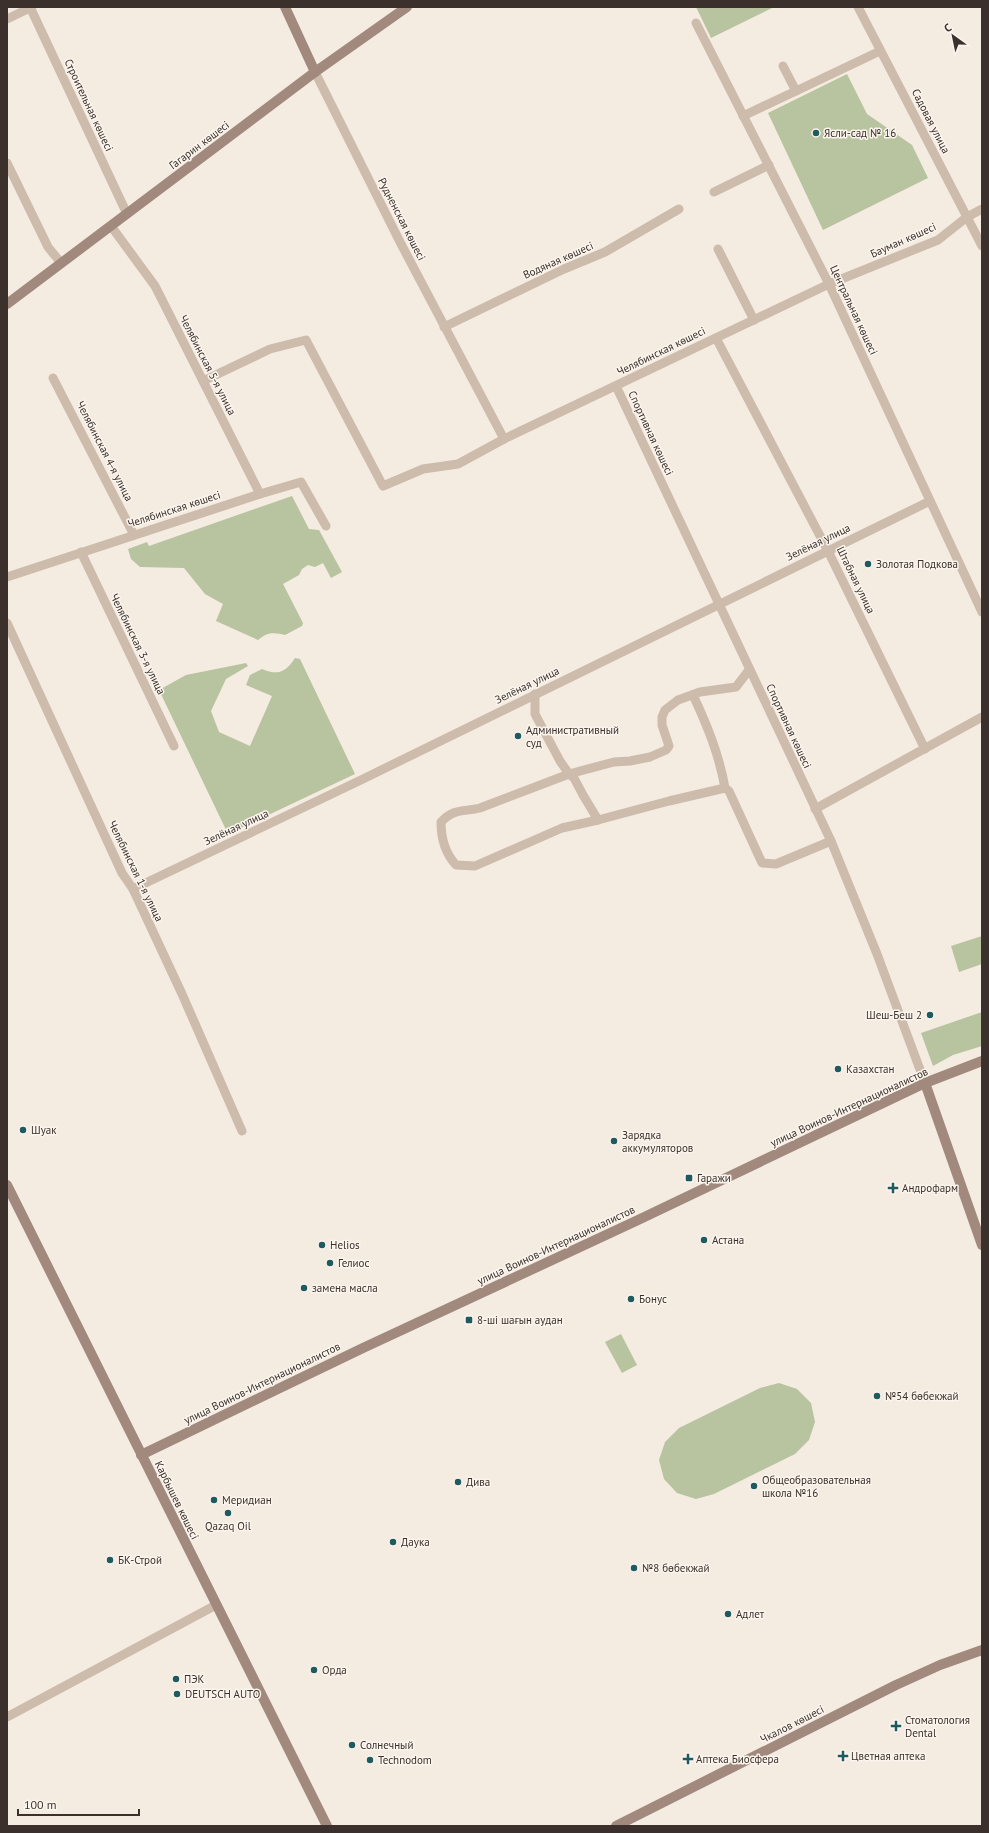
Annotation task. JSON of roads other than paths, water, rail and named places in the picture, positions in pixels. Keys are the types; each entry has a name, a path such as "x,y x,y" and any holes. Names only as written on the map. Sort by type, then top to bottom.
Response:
{"street":[{"path":"7,19 31,7"},
{"name":"Строительная көшесі","path":"31,7 127,214"},
{"name":"Рудненская көшесі","path":"285,7 315,72 444,327 504,439"},
{"name":"Гагарин көшесі","path":"7,304 315,72 407,7"},
{"name":"Садовая улица","path":"862,8 880,51 982,246"},
{"name":"Центральная көшесі","path":"696,23 829,284 982,612"},
{"path":"743,116 880,51"},
{"path":"784,66 796,90"},
{"path":"7,162 48,247 61,263"},
{"path":"714,192 769,165"},
{"name":"Водяная көшесі","path":"444,327 564,269 605,252 680,209"},
{"name":"Бауман көшесі","path":"829,284 938,240 967,217 982,209"},
{"name":"Челябинская 5-я улица","path":"111,226 155,286 260,494"},
{"path":"718,249 754,320"},
{"name":"Челябинская көшесі","path":"203,381 270,349 306,340 383,486 423,469 458,464 504,439 829,284"},
{"name":"Штабная улица","path":"716,338 828,551 925,749"},
{"name":"Челябинская 4-я улица","path":"54,378 134,535"},
{"name":"Спортивная көшесі","path":"616,386 831,841 877,954 925,1083"},
{"name":"Челябинская көшесі","path":"7,577 260,494 302,482 326,526"},
{"name":"Зелёная улица","path":"133,889 363,779 930,501"},
{"name":"Челябинская 3-я улица","path":"81,552 174,746"},
{"name":"Челябинская 1-я улица","path":"7,623 122,873 133,889 182,994 242,1131"},
{"path":"725,788 562,828 475,866 456,865 448,857 441,828 441,822 448,814 480,808 569,774 614,762 630,761 650,757 666,750 669,746 662,725 662,717 665,710 678,700 693,694 736,687 750,670"},
{"path":"535,694 535,714 569,774 574,778 598,820"},
{"path":"693,694 710,730 721,766 725,788 729,791 762,863 776,864 831,841"},
{"path":"816,809 982,717"},
{"name":"улица Воинов-Интернационалистов","path":"141,1455 395,1333 630,1224 925,1083 982,1061"},
{"path":"925,1083 982,1245"},
{"name":"Карбышев көшесі","path":"7,1185 327,1826"},
{"path":"7,1717 216,1605"},
{"name":"Чкалов көшесі","path":"616,1826 896,1685 940,1665 982,1650"}],"place":[{"name":"Ясли-сад № 16","path":"816,133"},
{"name":"Золотая Подкова","path":"868,564"},
{"name":"Административный суд","path":"518,736"},
{"name":"Шеш-Беш 2","path":"930,1015"},
{"name":"Казахстан","path":"838,1069"},
{"name":"Шуак","path":"23,1130"},
{"name":"Зарядка аккумуляторов","path":"614,1141"},
{"name":"Гаражи","path":"689,1178"},
{"name":"Андрофарм","path":"893,1188"},
{"name":"Астана","path":"704,1240"},
{"name":"Helios","path":"322,1245"},
{"name":"Гелиос","path":"330,1263"},
{"name":"замена масла","path":"304,1288"},
{"name":"Бонус","path":"631,1299"},
{"name":"8-ші шағын аудан","path":"469,1320"},
{"name":"№54 бөбекжай","path":"877,1396"},
{"name":"Дива","path":"458,1482"},
{"name":"Общеобразовательная школа №16","path":"754,1486"},
{"name":"Меридиан","path":"214,1500"},
{"name":"Qazaq Oil","path":"228,1513"},
{"name":"Даука","path":"393,1542"},
{"name":"БК-Строй","path":"110,1560"},
{"name":"№8 бөбекжай","path":"634,1568"},
{"name":"Адлет","path":"728,1614"},
{"name":"Орда","path":"314,1670"},
{"name":"ПЭК","path":"176,1679"},
{"name":"DEUTSCH AUTO","path":"177,1694"},
{"name":"Стоматология Dental","path":"896,1726"},
{"name":"Солнечный","path":"352,1745"},
{"name":"Цветная аптека","path":"843,1756"},
{"name":"Аптека Биосфера","path":"688,1759"},
{"name":"Technodom","path":"370,1760"}]}
